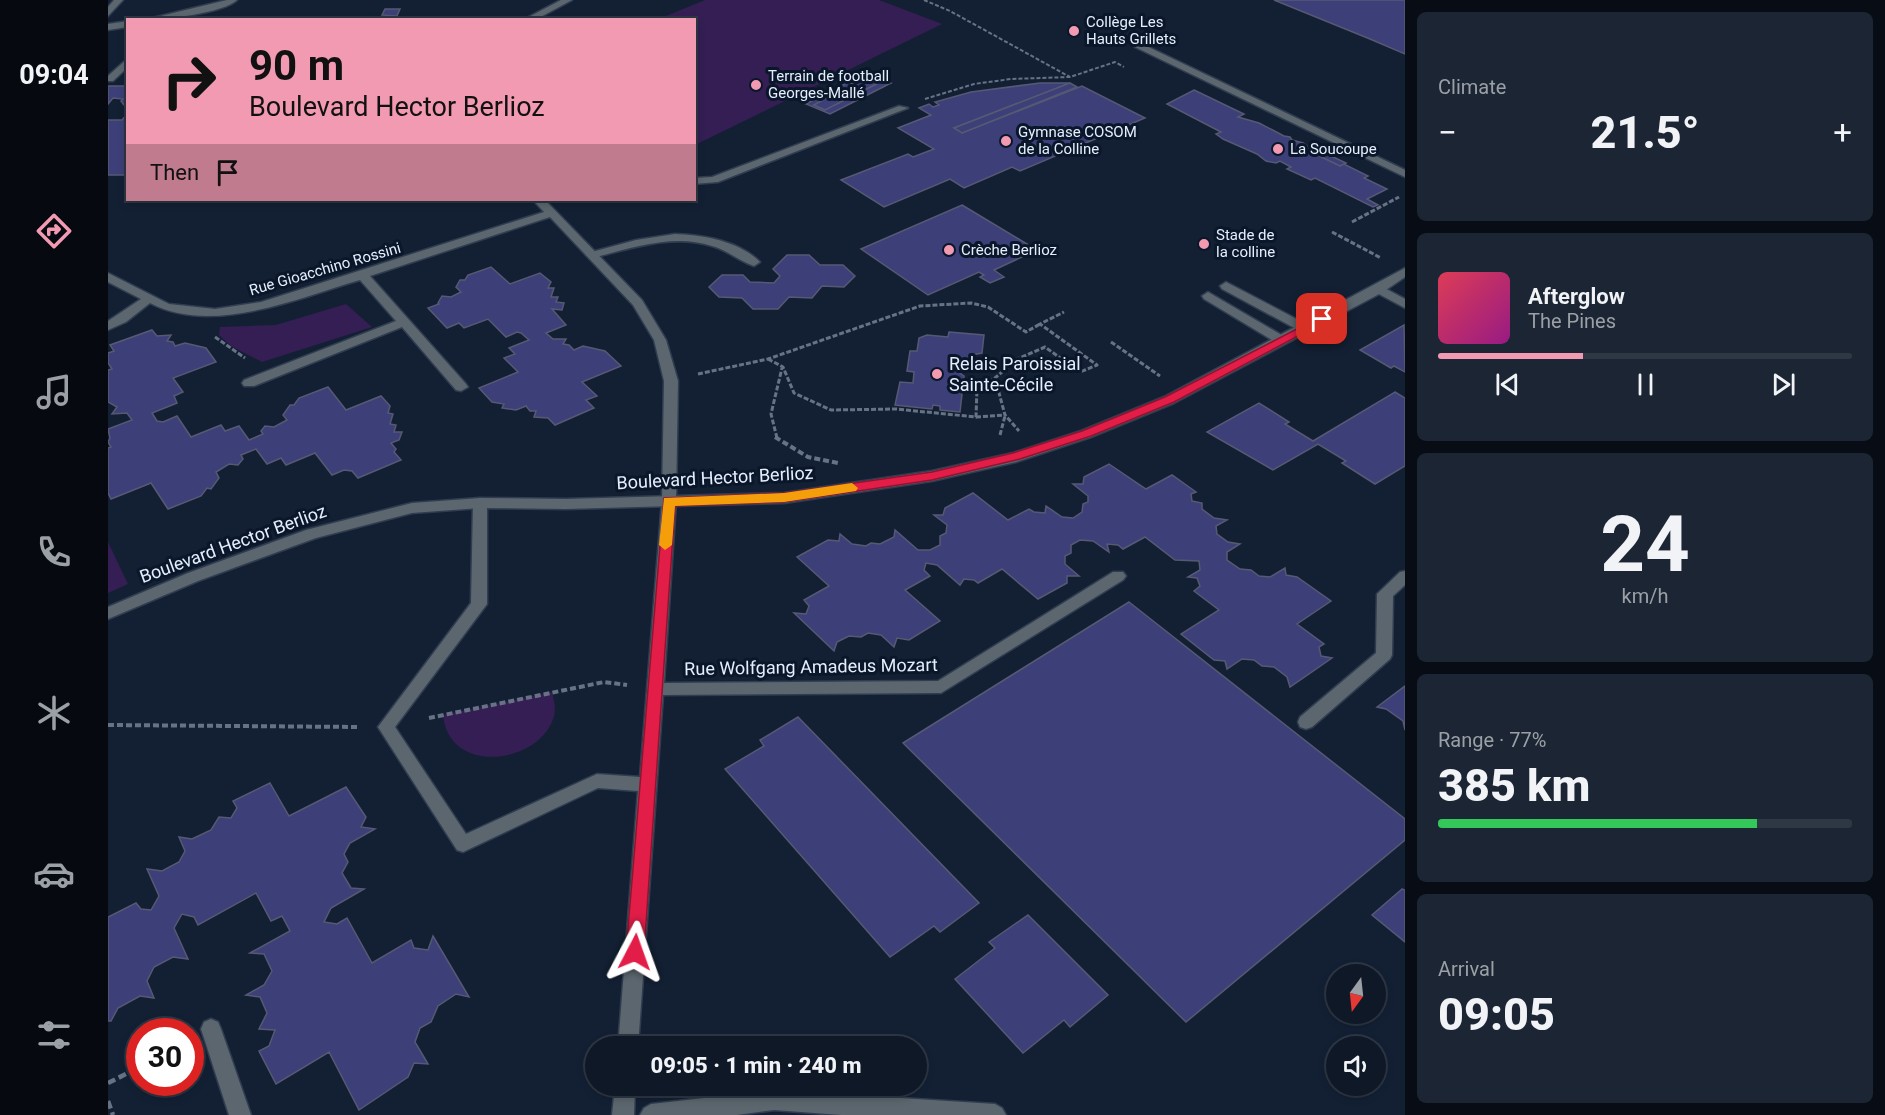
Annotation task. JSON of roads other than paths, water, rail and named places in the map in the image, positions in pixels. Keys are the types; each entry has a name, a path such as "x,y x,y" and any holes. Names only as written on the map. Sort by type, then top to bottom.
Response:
{"street":[{"path":"108,13 119,0"},
{"path":"158,18 227,4 233,0"},
{"path":"531,18 568,0"},
{"path":"108,27 126,24"},
{"path":"1138,45 1405,174"},
{"path":"110,79 126,63"},
{"path":"696,181 714,180 903,108"},
{"path":"540,201 638,303 660,340 671,381 669,501 629,1036"},
{"name":"Rue Gioacchino Rossini","path":"108,277 166,307 215,313 263,305 362,276 552,213"},
{"path":"592,255 639,242 673,236 708,239 736,250 754,262"},
{"name":"Boulevard Hector Berlioz","path":"108,613 192,577 311,534 412,508 480,503 566,504 784,498 932,476 1016,456 1086,434 1169,399 1378,289 1405,272"},
{"path":"362,276 461,387"},
{"path":"1226,286 1304,328"},
{"path":"1378,289 1405,304"},
{"path":"1208,296 1281,340"},
{"path":"108,326 122,319 149,298"},
{"path":"249,383 402,323"},
{"path":"480,503 479,604 387,727 463,844 597,781 648,785"},
{"name":"Rue Wolfgang Amadeus Mozart","path":"655,689 941,687 1118,576"},
{"path":"1306,722 1384,655 1385,594 1405,576"},
{"path":"211,1029 240,1115"},
{"path":"623,1115 624,1096"},
{"path":"651,1115 774,1100 994,1115"}],"place":[{"name":"Collège Les Hauts Grillets","path":"1074,31"},
{"name":"Terrain de football Georges-Mallé","path":"756,85"},
{"name":"Gymnase COSOM de la Colline","path":"1006,141"},
{"name":"La Soucoupe","path":"1278,149"},
{"name":"Stade de la colline","path":"1204,244"},
{"name":"Crèche Berlioz","path":"949,250"},
{"name":"Relais Paroissial Sainte-Cécile","path":"937,374"}]}
